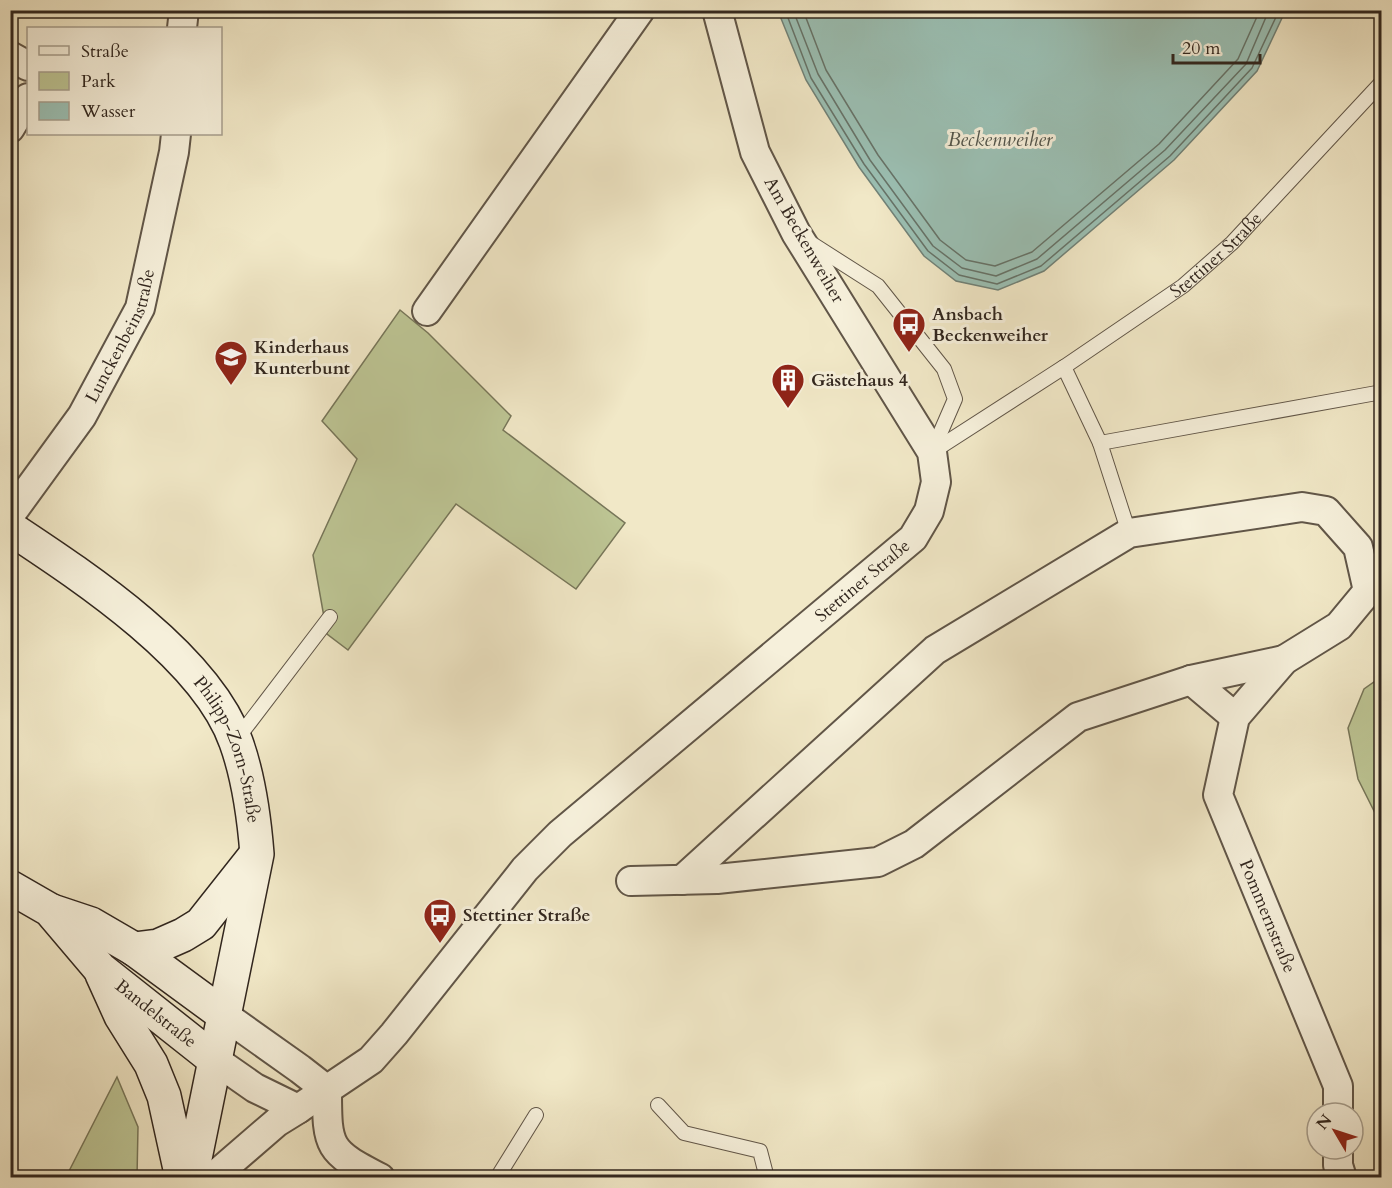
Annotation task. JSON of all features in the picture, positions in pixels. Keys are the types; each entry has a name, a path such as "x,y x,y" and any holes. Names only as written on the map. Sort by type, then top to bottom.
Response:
{"street":[{"path":"182,27 184,10"},
{"path":"427,311 640,10"},
{"name":"Am Beckenweiher","path":"717,10 755,152 796,233 932,452"},
{"path":"10,56 27,65"},
{"path":"10,128 27,100"},
{"name":"Lunckenbeinstraße","path":"10,515 82,416 140,308 176,135"},
{"name":"Stettiner Straße","path":"212,1178 277,1122 371,1060 525,869 560,834 913,538 929,511 936,482 932,452"},
{"path":"682,880 935,650 1129,533 1302,507 1326,511 1358,547 1368,591 1339,626 1284,660 1235,717 1191,680"},
{"name":"Philipp-Zorn-Straße","path":"10,528 90,583 154,633 203,685 223,714 236,740 248,785 257,854 215,1060"},
{"path":"632,881 717,879 878,862 914,844 1078,717 1191,680 1284,660"},
{"name":"Pommernstraße","path":"1235,717 1218,795 1338,1086 1338,1101"},
{"path":"134,949 158,946 201,924 257,854"},
{"name":"Bandelstraße","path":"10,887 50,910 100,969 215,1060 191,1178"},
{"path":"50,910 91,924 134,949 327,1090 327,1126 332,1145 348,1170 380,1178"},
{"path":"100,969 121,1016 151,1064 164,1096 182,1178"},
{"path":"215,1060 255,1088 297,1109"},
{"path":"1338,1161 1342,1178"}],"lane":[{"name":"Stettiner Straße","path":"932,452 1064,367 1183,286 1232,243 1382,82"},
{"path":"796,233 878,286 944,369 955,399 932,452"},
{"path":"1064,367 1100,443 1129,533"},
{"path":"1100,443 1382,392"},
{"path":"236,740 330,617"},
{"path":"658,1105 684,1133 760,1152 767,1178"},
{"path":"497,1178 536,1115"}],"green space":[{"path":"400,310 428,333 511,416 503,430 625,523 576,589 456,504 348,650 327,634 313,555 357,459 322,421"},
{"path":"1381,677 1381,825 1358,779 1348,728 1364,689"},
{"path":"117,1077 138,1127 137,1177 66,1177"}],"water":[{"name":"Beckenweiher","path":"778,11 1283,11 1282,18 1257,71 1174,160 1044,271 998,290 956,281 924,256 859,167 806,80"}],"place":[{"name":"Ansbach Beckenweiher","path":"909,353"},
{"name":"Kinderhaus Kunterbunt","path":"231,386"},
{"name":"Gästehaus 4","path":"788,409"},
{"name":"Stettiner Straße","path":"440,944"}]}
